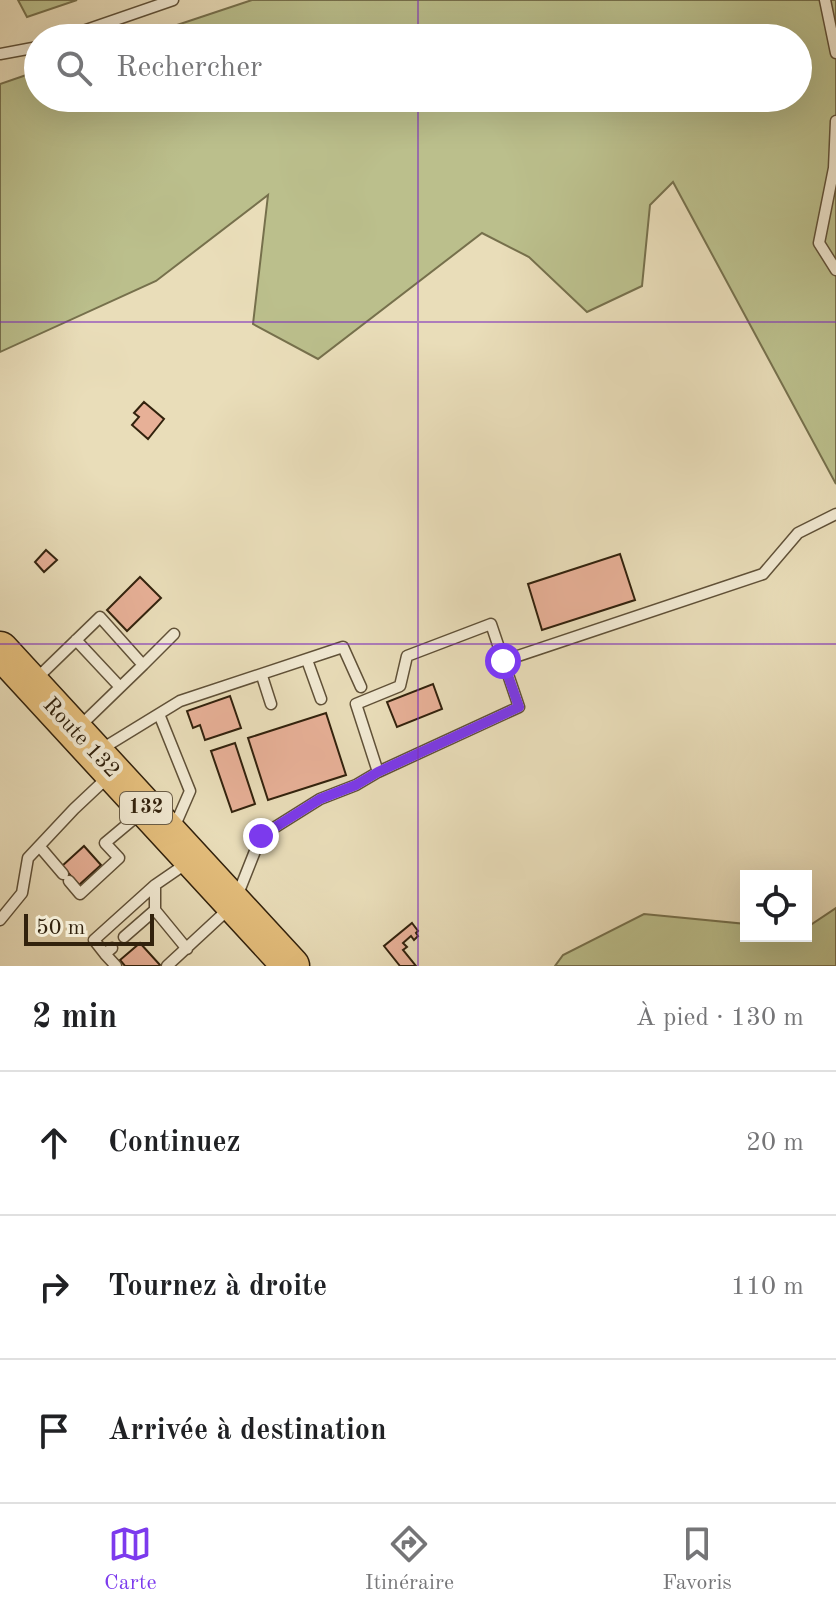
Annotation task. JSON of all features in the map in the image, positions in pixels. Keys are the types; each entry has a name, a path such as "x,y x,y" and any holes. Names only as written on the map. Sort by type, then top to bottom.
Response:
{"highway":[{"name":"Route 132","path":"0,650 291,966"}],"lane":[{"path":"104,24 173,0"},
{"path":"825,0 836,53"},
{"path":"0,54 24,50"},
{"path":"836,121 834,168 819,243 836,270"},
{"path":"503,661 763,574 798,533 836,514"},
{"path":"31,684 100,617 143,665"},
{"path":"167,966 234,904 261,836 320,799 519,707 491,624 407,656 400,686 356,704 378,772"},
{"path":"0,920 22,893 28,858 74,809 120,687 174,634"},
{"path":"76,640 120,687"},
{"path":"94,752 180,701 343,647 361,687"},
{"path":"307,660 321,699"},
{"path":"262,676 271,704"},
{"path":"116,966 109,951 94,940 155,885 182,847 190,791 159,714"},
{"path":"40,847 80,894 119,858 105,843 146,808"},
{"path":"155,885 155,910 187,949"},
{"path":"124,937 155,910"}],"green space":[{"path":"18,0 77,0 27,17"},
{"path":"252,0 836,0 836,484 673,182 650,205 642,286 587,312 529,257 482,233 318,359 253,324 268,195 156,281 0,352 0,84 24,76 24,112 812,112 812,24 180,24"},
{"path":"836,908 836,966 555,966 563,955 644,914 740,923 740,942 812,942 812,924"}],"building":[{"path":"144,402 164,419 148,439 132,425 139,417 134,413"},
{"path":"46,550 57,560 44,572 35,562"},
{"path":"620,554 635,600 542,630 528,584"},
{"path":"140,577 161,598 127,631 107,610"},
{"path":"433,684 442,709 397,727 387,702"},
{"path":"230,696 241,728 205,740 200,725 193,728 187,711"},
{"path":"326,713 346,775 268,800 248,738"},
{"path":"235,743 255,804 232,812 211,751"},
{"path":"84,846 101,865 79,885 62,866"},
{"path":"412,923 418,936 414,940 411,936 403,943 407,947 403,950 416,966 400,966 384,946"},
{"path":"140,943 159,966 125,966 120,960"}],"route":[{"path":"261,836 320,799 519,707 503,661"}]}
